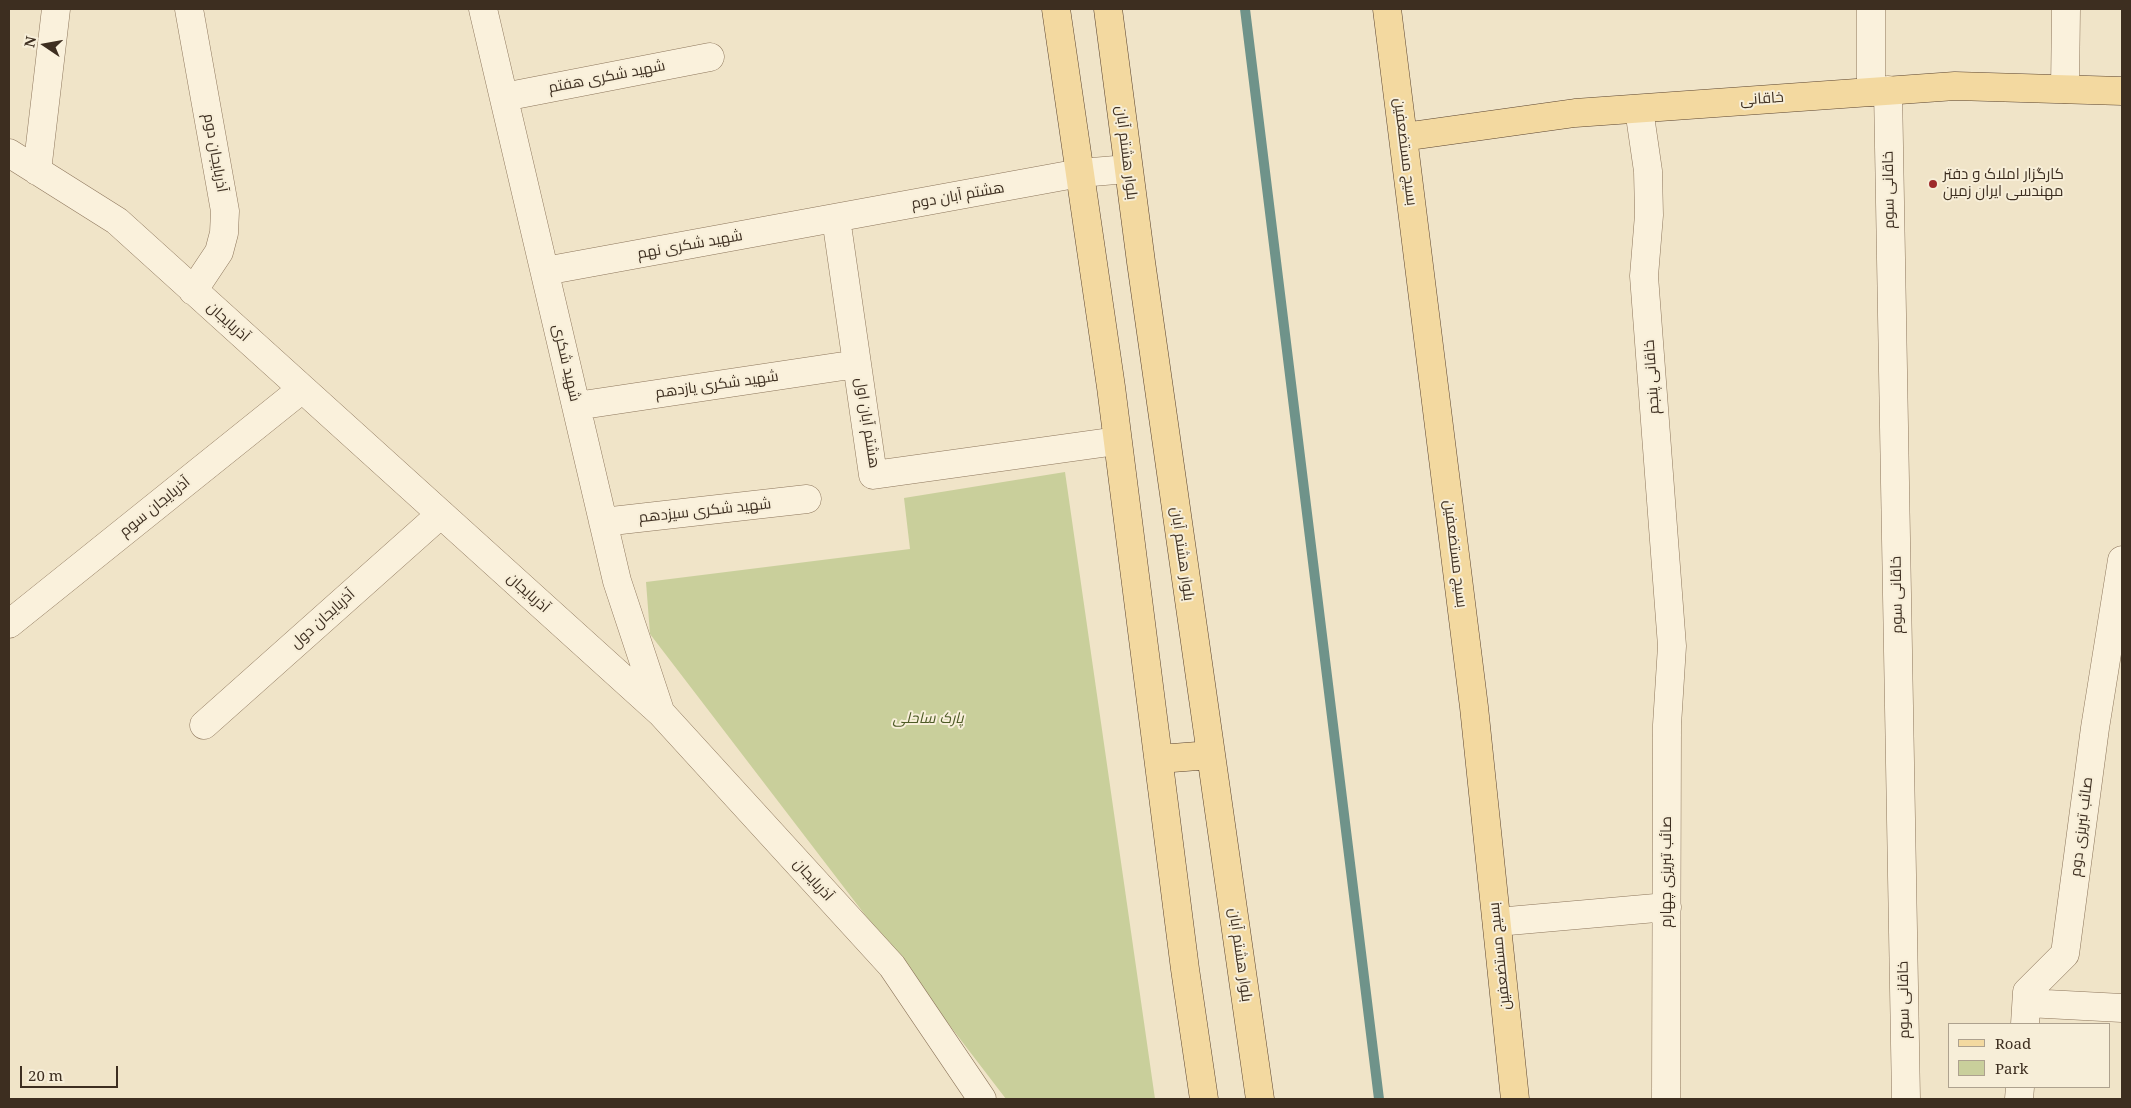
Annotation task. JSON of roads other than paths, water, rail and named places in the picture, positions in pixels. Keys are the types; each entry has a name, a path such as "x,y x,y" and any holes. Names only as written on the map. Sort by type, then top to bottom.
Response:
{"main road":[{"path":"1056,9 1117,441 1204,1099"},
{"name":"بلوار هشتم آبان","path":"1108,9 1128,169 1260,1099"},
{"name":"بسیج مستضعفین","path":"1388,9 1474,707 1515,1099"},
{"name":"خاقانی","path":"1403,138 1575,113 1955,86 2122,91"},
{"path":"1159,759 1211,754"}],"street":[{"path":"37,171 56,9"},
{"name":"آذربایجان دوم","path":"189,9 225,211 224,234 219,252 193,291"},
{"name":"شهید شکری","path":"483,9 617,581 661,713"},
{"name":"خاقانی سوم","path":"1871,9 1879,91 1906,1099"},
{"path":"2065,89 2066,9"},
{"name":"شهید شکری هفتم","path":"504,97 710,57"},
{"name":"خاقانی پنجم","path":"1639,109 1648,170 1649,215 1644,276 1672,646"},
{"name":"آذربایجان","path":"9,153 117,222 661,713 892,966 982,1099"},
{"name":"هشتم آبان دوم","path":"836,218 1080,174 1128,169"},
{"name":"شهید شکری نهم","path":"544,271 836,218"},
{"name":"هشتم آبان اول","path":"836,218 873,475 1117,441"},
{"name":"شهید شکری یازدهم","path":"576,406 857,364"},
{"name":"آذربایجان سوم","path":"9,624 302,389"},
{"name":"شهید شکری سیزدهم","path":"603,522 807,500"},
{"name":"آذربایجان دول","path":"204,725 441,514"},
{"name":"صائب تبریزی دوم","path":"2026,1014 2027,992 2066,954 2095,728 2116,624 2122,560"},
{"name":"صائب تبریزی چهارم","path":"1666,1099 1666,725 1672,646"},
{"path":"1497,922 1667,907"},
{"path":"2026,1014 2122,1008"}],"waterway":[{"path":"1245,9 1379,1099"}],"place":[{"name":"کارگزار املاک و دفتر مهندسی ایران زمین","path":"1933,184"}],"park label":[{"name":"پارک ساحلی","path":"928,719"}]}
